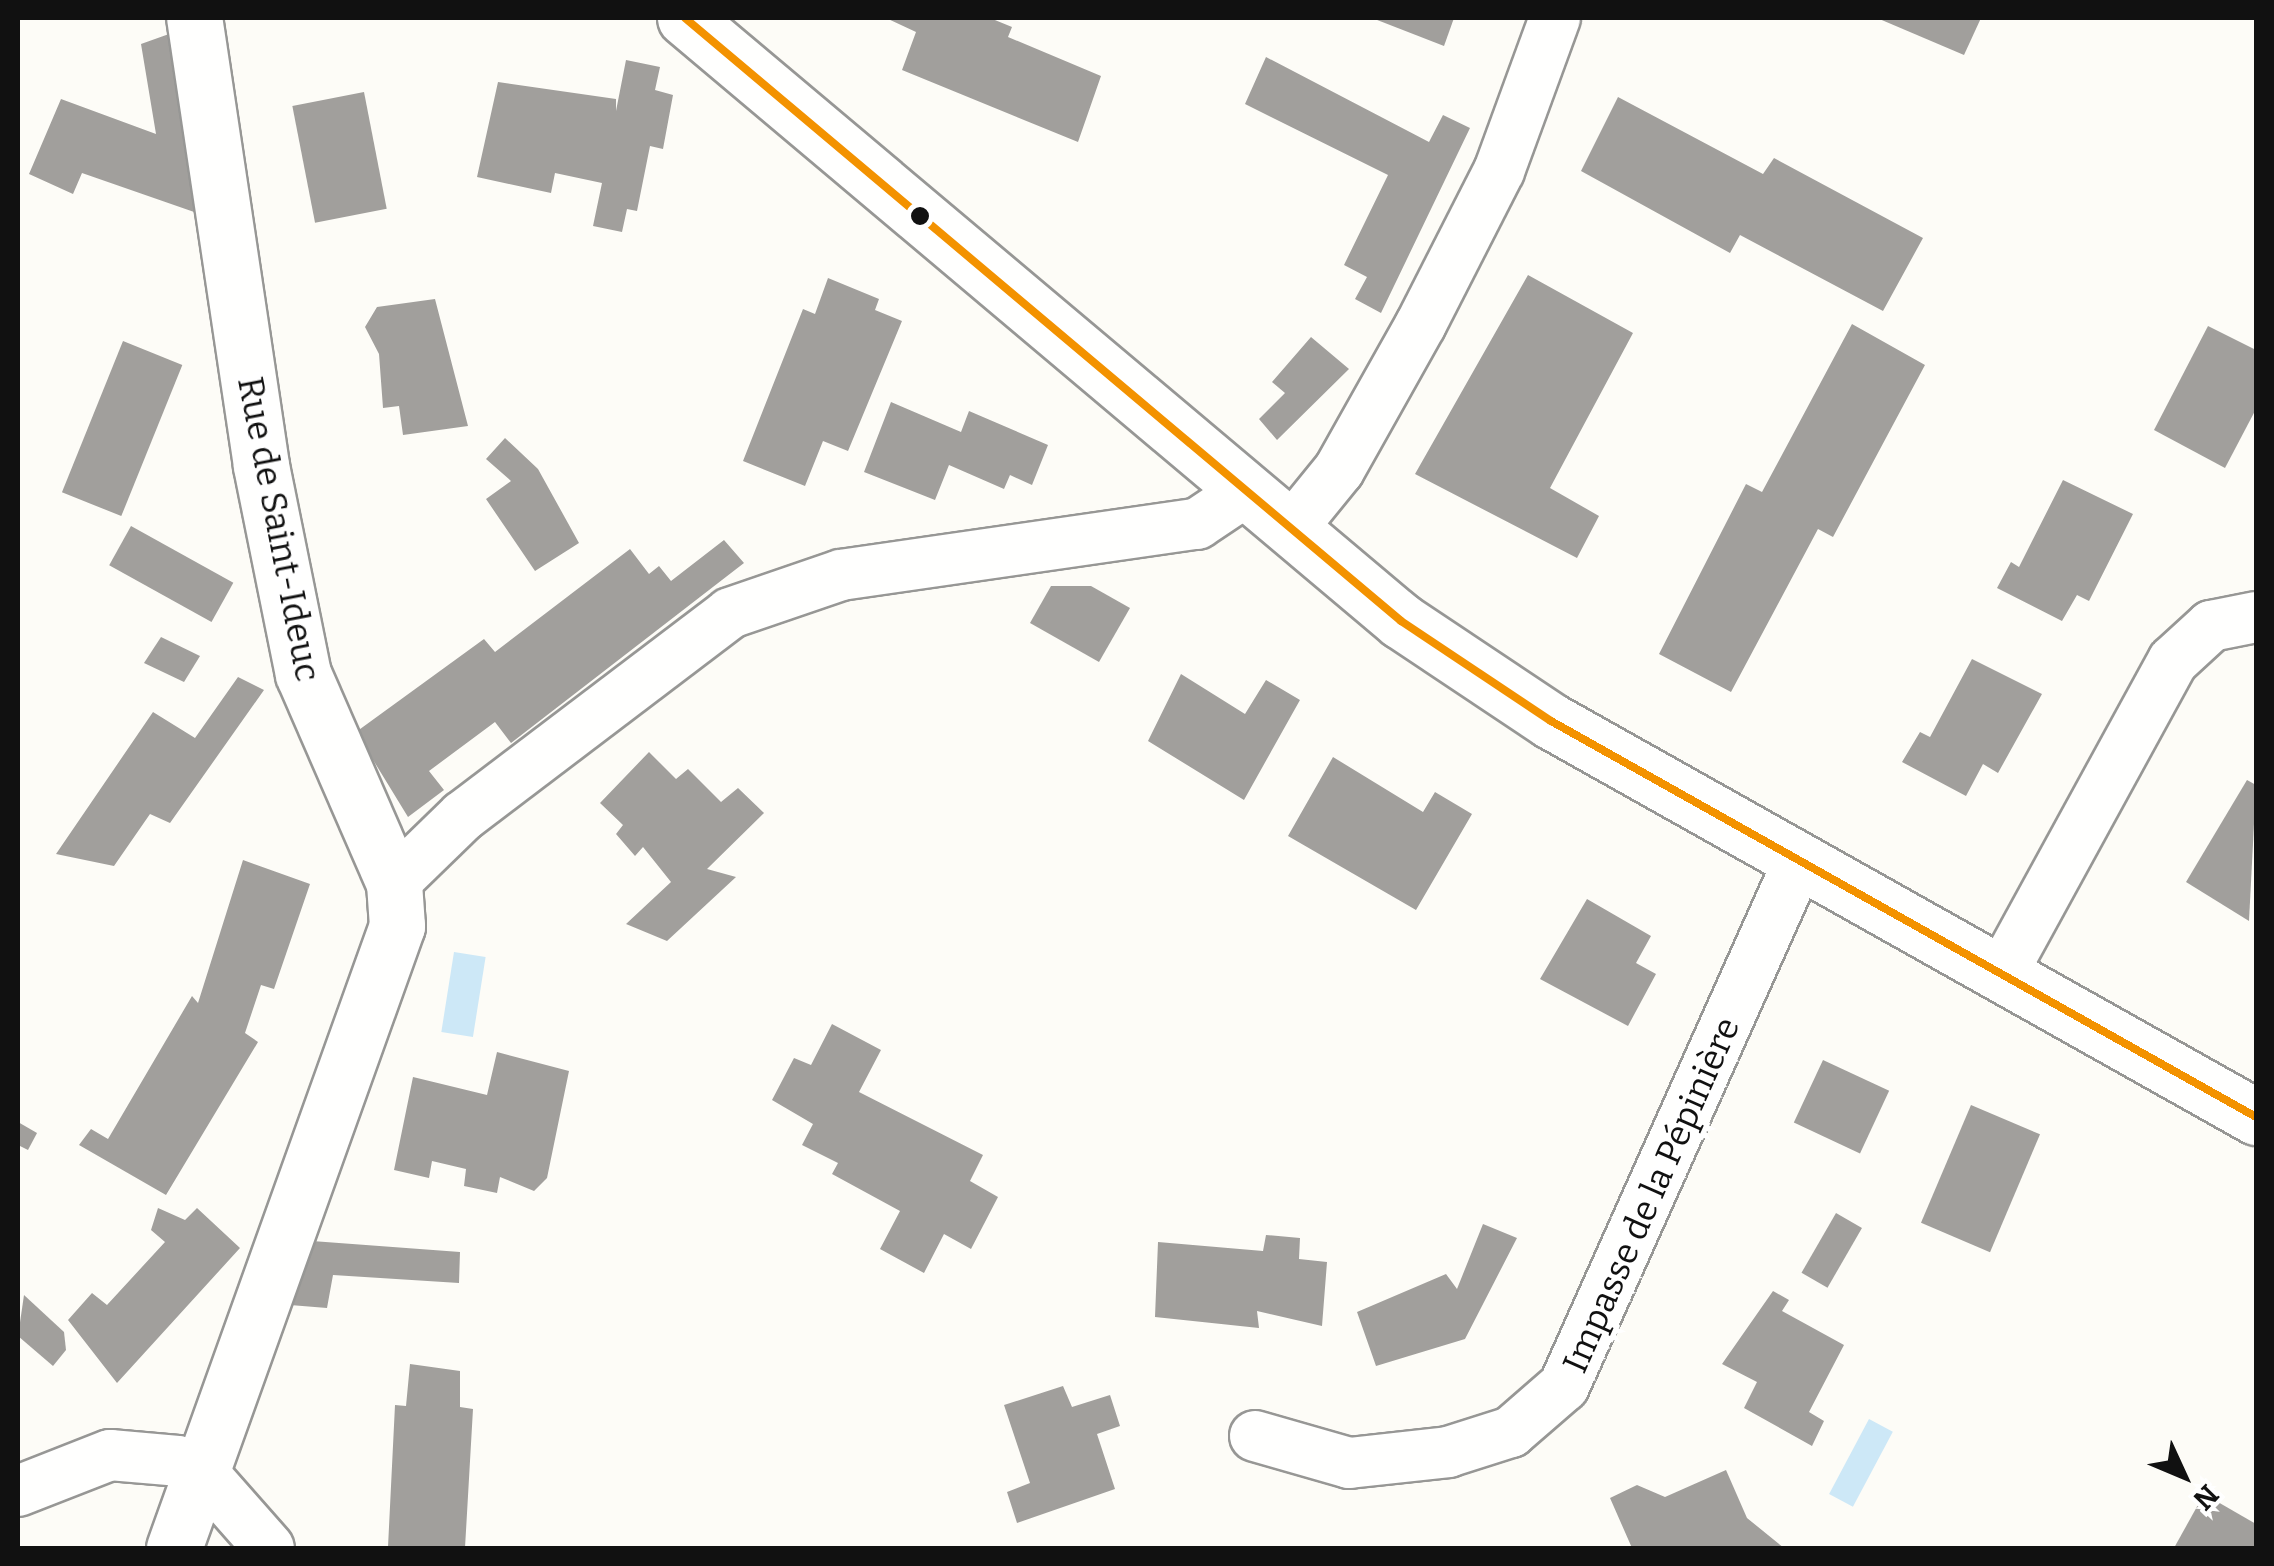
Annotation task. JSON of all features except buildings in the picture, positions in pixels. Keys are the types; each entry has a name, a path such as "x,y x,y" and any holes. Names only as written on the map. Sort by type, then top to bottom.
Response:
{"street":[{"name":"Rue de Saint-Ideuc","path":"174,1548 377,1003 397,926 394,883 302,674 261,465 194,18"},
{"path":"685,18 1401,620 1551,721 2256,1117"},
{"path":"1291,529 1339,470 1422,324 1499,171 1555,18"},
{"path":"394,883 463,816 730,613 841,575 1197,524 1246,492"},
{"path":"2001,975 2173,661 2212,626 2256,617"},
{"name":"Impasse de la Pépinière","path":"1255,1436 1349,1463 1448,1452 1511,1432 1564,1386 1798,863"},
{"path":"18,1491 110,1455 202,1472 269,1548"}],"water":[{"path":"454,952 486,957 473,1037 441,1032"},
{"path":"1869,1419 1893,1432 1853,1507 1829,1494"}],"transit line":[{"path":"685,18 1401,621 1551,721 2256,1117"}]}
